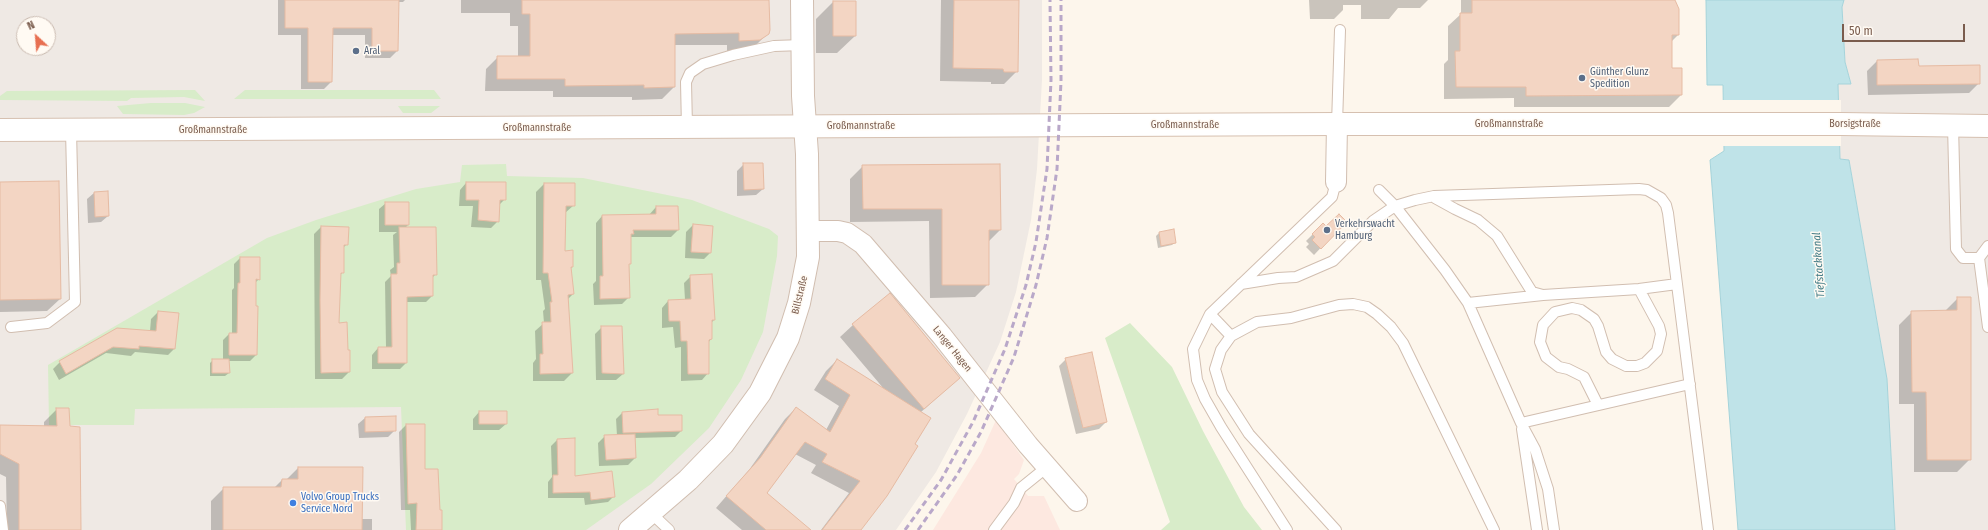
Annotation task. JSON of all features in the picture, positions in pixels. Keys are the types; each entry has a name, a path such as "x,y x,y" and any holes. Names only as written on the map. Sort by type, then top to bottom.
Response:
{"main road":[{"name":"Billstraße","path":"630,530 688,480 723,444 760,393 788,338 799,303 808,258 807,154 802,0"},
{"name":"Großmannstraße","path":"0,130 1337,124 1722,124"},
{"name":"Borsigstraße","path":"1722,124 1988,126"}],"street":[{"path":"1336,182 1337,124"},
{"name":"Langer Hagen","path":"807,231 838,231 847,233 863,244 942,336 1047,467 1077,501"}],"lane":[{"path":"1337,124 1340,30"},
{"path":"687,127 686,82 690,73 703,64 733,55 774,46 803,46"},
{"path":"1953,125 1956,249 1963,258 1979,258"},
{"path":"11,326 47,323 75,302 71,130"},
{"path":"1287,530 1220,426 1205,399 1197,380 1193,349 1210,314 1332,197 1336,182"},
{"path":"1379,190 1395,206 1445,270 1468,303 1521,423 1536,450 1548,489 1554,530"},
{"path":"1241,284 1278,278 1296,277 1333,261 1373,221 1395,206 1434,196 1647,190 1658,195 1666,205 1708,530"},
{"path":"1434,196 1455,209 1478,220 1498,236 1520,275 1532,292 1543,295"},
{"path":"1988,246 1979,258 1988,327"},
{"path":"1468,303 1543,295 1639,289 1677,284"},
{"path":"1598,405 1584,377 1551,363 1546,357 1540,342 1543,325 1555,312 1572,308 1581,310 1594,319 1598,326 1606,352 1612,359 1626,366 1637,366 1645,363 1657,351 1661,334 1659,326 1639,289"},
{"path":"1336,530 1249,434 1222,392 1215,369 1221,350 1231,336 1257,322 1291,318 1339,305 1353,304 1367,307 1377,314 1391,327 1403,343 1494,530"},
{"path":"1210,314 1231,336"},
{"path":"1521,423 1690,384"},
{"path":"1521,423 1537,530"},
{"path":"994,530 1014,503 1021,488 1047,467"},
{"path":"0,506 3,530"},
{"path":"651,513 669,530"}],"shaded area":[{"path":"0,0 1042,0 1042,80 1037,169 1031,220 1016,292 1000,342 967,414 936,472 896,530 0,530"},
{"path":"1844,0 1988,0 1988,530 1895,530 1887,379 1849,160 1840,159 1838,84 1851,84 1845,62 1842,7"},
{"path":"996,420 1024,460 1019,474 1014,479 1028,496 1044,496 1060,530 933,530 981,453"}],"green space":[{"path":"195,90 205,101 184,97 131,98 127,101 0,100 0,96 7,91"},
{"path":"245,90 434,90 441,99 234,99"},
{"path":"151,103 185,103 205,107 194,113 184,115 123,114 117,106"},
{"path":"398,106 440,106 431,113 403,113"},
{"path":"506,164 507,176 583,178 692,200 769,229 778,236 777,256 763,332 741,380 709,428 651,484 586,530 406,530 401,407 135,409 134,425 49,425 48,365 267,238 316,220 416,189 460,182 462,165"},
{"path":"1130,323 1172,367 1203,431 1244,507 1262,530 1161,530 1170,522 1105,338"}],"water":[{"name":"Tiefstackkanal","path":"1706,0 1844,0 1842,7 1845,62 1851,84 1838,84 1840,159 1849,160 1887,379 1895,530 1738,530 1710,160 1724,151 1723,85 1707,85"}],"pier":[{"path":"1722,100 1841,100 1841,146 1722,146"}],"building":[{"path":"285,0 399,0 398,51 372,51 372,28 333,28 332,82 308,82 308,28 285,28"},
{"path":"522,0 769,0 770,30 769,34 760,40 739,41 739,33 675,34 675,87 644,88 644,85 565,86 565,79 497,79 497,56 530,56 530,14 522,14"},
{"path":"954,0 1019,0 1018,72 1004,72 1003,69 953,68"},
{"path":"1472,0 1675,0 1679,9 1679,35 1672,35 1672,68 1682,68 1682,95 1526,96 1526,87 1456,87 1455,51 1460,51 1460,13 1472,13"},
{"path":"833,1 856,1 856,36 833,36"},
{"path":"1918,59 1919,66 1980,65 1980,84 1877,85 1877,60"},
{"path":"743,163 763,163 764,189 744,190"},
{"path":"1000,164 1001,230 989,230 989,285 942,285 942,209 863,209 862,165"},
{"path":"59,181 61,299 0,300 0,182"},
{"path":"466,182 506,182 506,200 500,200 499,222 478,220 479,200 466,200"},
{"path":"544,183 575,183 575,206 566,206 565,251 573,250 573,267 571,267 574,294 568,295 573,373 540,374 540,354 543,354 542,322 551,322 550,302 552,302 548,273 543,273"},
{"path":"108,191 109,216 95,217 94,192"},
{"path":"385,202 409,202 409,225 385,225"},
{"path":"656,206 678,206 679,230 633,230 634,234 631,234 631,264 629,264 630,298 600,299 600,276 603,276 602,215 656,214"},
{"name":"Verkehrswacht Hamburg","path":"1339,214 1347,222 1321,249 1312,240 1315,237 1312,234 1323,223 1326,226"},
{"path":"693,224 713,226 711,253 691,252"},
{"path":"321,226 349,227 348,245 344,245 344,273 341,273 339,323 347,322 348,350 350,350 350,372 321,373"},
{"path":"399,227 436,227 437,275 433,275 433,296 407,297 407,363 378,363 378,347 392,347 391,274 397,274 397,263 400,263"},
{"path":"1174,229 1176,243 1161,246 1159,232"},
{"path":"240,257 260,257 260,280 256,279 256,306 258,306 257,355 229,355 229,333 237,333"},
{"path":"712,274 715,320 712,320 712,339 709,340 709,374 688,374 687,341 681,341 680,321 669,321 668,300 691,299 690,275"},
{"path":"890,293 960,378 924,409 852,324"},
{"path":"1957,297 1971,297 1971,460 1927,460 1926,392 1912,392 1911,311 1957,310"},
{"path":"158,311 179,313 175,349 139,346 139,349 113,347 66,374 59,361 117,328 156,331"},
{"path":"601,326 622,326 624,374 602,373"},
{"path":"1092,352 1107,422 1083,428 1065,358"},
{"path":"212,359 229,359 230,373 212,373"},
{"path":"837,359 931,418 915,444 918,446 887,496 861,530 822,530 860,481 822,462 827,454 805,442 767,493 811,530 766,530 726,496 760,458 796,407 830,432 850,395 825,379"},
{"path":"56,408 69,408 70,426 80,427 81,530 19,530 19,464 0,454 0,425 57,426"},
{"path":"658,409 658,415 682,415 682,431 623,433 622,412"},
{"path":"479,411 507,411 507,424 479,424"},
{"path":"396,416 396,431 365,432 365,417"},
{"path":"406,424 425,424 425,469 438,469 440,510 442,510 442,530 416,530 417,503 408,504"},
{"path":"635,434 636,458 606,460 604,435"},
{"path":"575,438 575,476 612,471 615,497 591,500 590,492 553,493 553,475 558,475 557,439"},
{"name":"Volvo Group Trucks Service Nord","path":"298,467 363,467 362,530 223,530 223,487 281,487 282,479 298,479"}],"railway":[{"path":"905,530 941,480 973,422 1005,349 1026,285 1036,242 1047,169 1051,80 1050,0"},
{"path":"918,530 957,475 981,432 1014,357 1036,285 1047,238 1057,169 1061,81 1061,0"}],"place":[{"name":"Aral","path":"356,51"},
{"name":"Günther Glunz Spedition","path":"1582,78"},
{"name":"Verkehrswacht Hamburg","path":"1327,230"},
{"name":"Volvo Group Trucks Service Nord","path":"293,503"}]}
